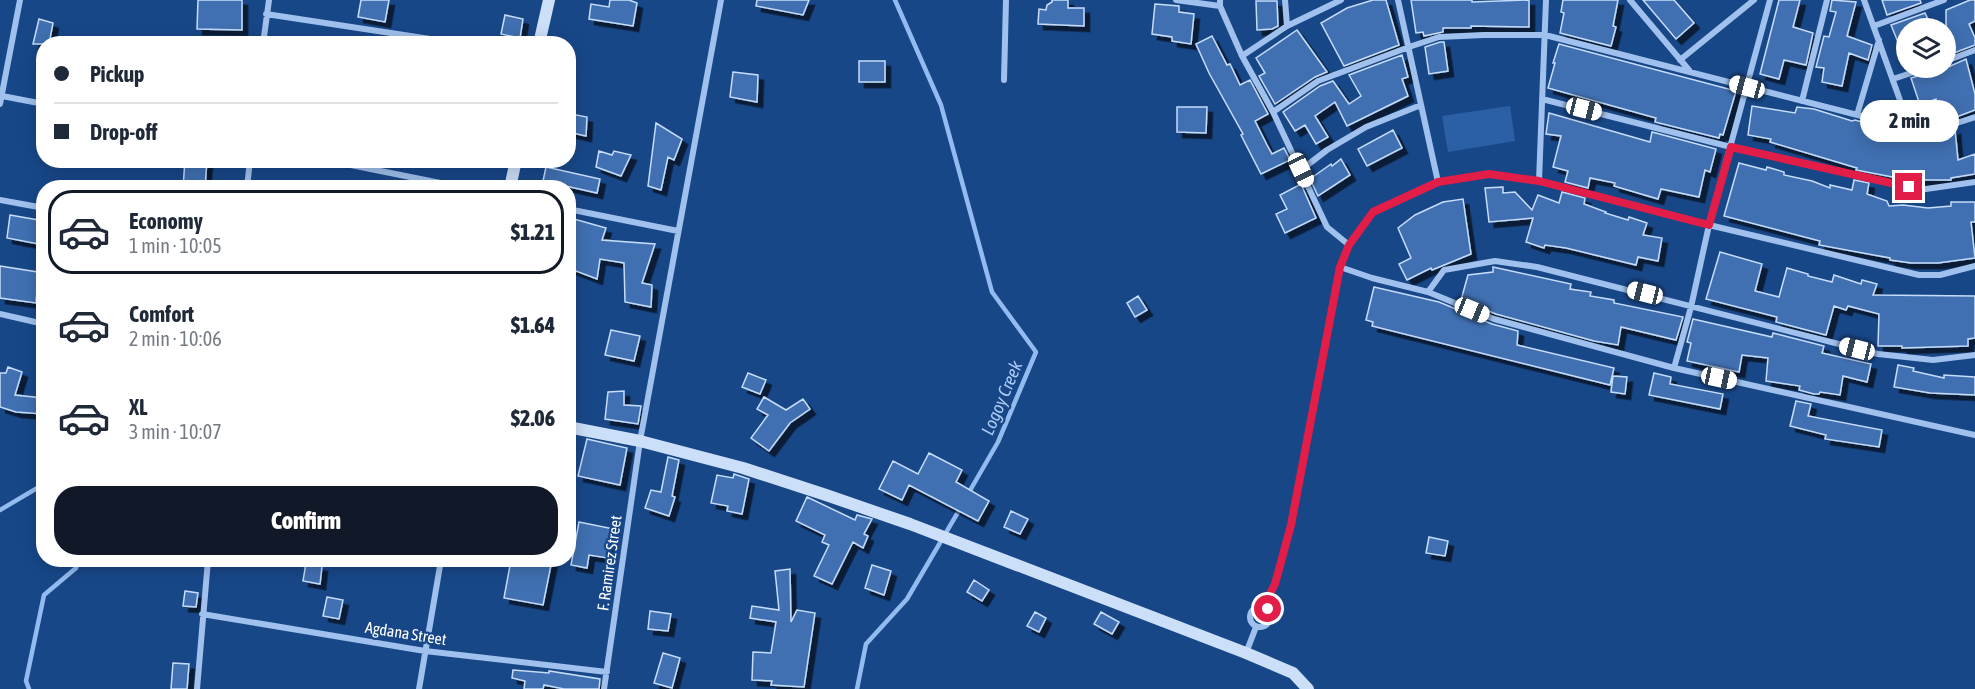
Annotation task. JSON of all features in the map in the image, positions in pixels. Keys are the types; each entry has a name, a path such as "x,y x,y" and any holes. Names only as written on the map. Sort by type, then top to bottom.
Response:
{"main road":[{"path":"541,36 549,0"},
{"path":"576,429 640,441 743,468 910,524 1246,653 1293,674 1308,689"}],"street":[{"path":"0,104 20,0"},
{"path":"264,36 269,0"},
{"name":"F. Ramirez Street","path":"604,689 640,441 721,0"},
{"path":"1004,80 1006,0"},
{"path":"1176,0 1220,3 1242,56 1273,112 1327,227 1349,245"},
{"path":"1286,0 1287,26"},
{"path":"1242,56 1287,26 1341,0"},
{"path":"1398,0 1438,182"},
{"path":"1539,181 1546,0"},
{"path":"1630,0 1690,72"},
{"path":"1744,0 1744,9"},
{"path":"1680,60 1754,0"},
{"path":"1674,368 1691,307 1709,225 1770,0"},
{"path":"1802,101 1827,0"},
{"path":"1864,0 1910,128"},
{"path":"1874,26 1944,0"},
{"path":"266,14 410,36"},
{"path":"1273,112 1318,81 1439,37 1545,35 1910,128 1932,131 1975,117"},
{"path":"1857,115 1879,40"},
{"path":"1956,57 1975,50"},
{"path":"2,96 36,102"},
{"path":"1542,99 1731,147 1909,187 1926,189 1975,182"},
{"path":"1301,170 1327,150 1366,127 1421,105"},
{"path":"366,168 425,180"},
{"path":"1263,607 1275,584 1291,525 1340,267 1349,245 1373,212 1438,182 1489,174 1539,181 1709,225 1919,275 1940,275 1975,266"},
{"path":"0,200 36,207"},
{"path":"576,210 678,231"},
{"path":"1428,292 1444,270 1495,261 1537,267 1645,293 1691,307 1878,354 1933,360 1975,355"},
{"path":"1340,267 1372,278 1428,292 1494,319 1674,368 1975,435"},
{"path":"0,323 1,315 36,322"},
{"path":"1964,433 1975,428"},
{"path":"197,689 207,567"},
{"path":"419,689 440,567"},
{"path":"1256,607 1268,609 1271,616 1269,623 1262,628 1256,627 1249,619 1250,612 1256,607"},
{"name":"Agdana Street","path":"202,614 425,651 607,672"},
{"path":"1246,653 1256,627"}],"shaded area":[{"path":"1510,106 1515,141 1448,152 1442,116"}],"building":[{"path":"198,0 242,0 242,30 197,29"},
{"path":"361,0 389,0 385,22 358,17"},
{"path":"610,0 629,0 637,3 633,26 589,19 591,4 609,7"},
{"path":"757,0 809,0 803,15 756,6"},
{"path":"1052,0 1068,0 1068,8 1084,8 1084,26 1038,24 1039,9 1046,10"},
{"path":"1373,0 1386,0 1399,45 1344,66 1321,23 1347,8"},
{"path":"1411,0 1472,0 1472,2 1529,0 1529,27 1443,28 1443,32 1424,36 1423,32 1416,33"},
{"path":"1563,0 1618,0 1613,26 1616,27 1611,46 1560,33 1564,13 1561,12"},
{"path":"1643,0 1674,0 1694,23 1676,39"},
{"path":"1779,0 1800,0 1793,27 1813,33 1806,65 1784,60 1779,79 1760,74"},
{"path":"1832,0 1856,2 1847,36 1872,45 1868,60 1849,53 1842,86 1822,82 1824,68 1816,67 1824,36 1829,37 1836,12 1830,11"},
{"path":"1882,0 1920,0 1921,3 1887,15"},
{"path":"1975,0 1975,21 1969,24 1975,38 1975,45 1956,52 1956,18 1946,18 1946,10"},
{"path":"1256,1 1277,1 1278,26 1272,29 1257,30"},
{"path":"1155,4 1179,6 1179,12 1194,14 1191,44 1172,41 1172,37 1152,34"},
{"path":"1925,13 1927,18 1911,18"},
{"path":"505,15 523,19 520,36 501,34"},
{"path":"39,19 53,23 51,36 36,36 36,44 33,44"},
{"path":"1896,23 1896,37 1891,25"},
{"path":"1297,30 1327,72 1315,77 1275,104 1259,76 1265,73 1256,58"},
{"path":"1212,36 1240,85 1250,80 1268,114 1255,121 1272,154 1284,148 1290,160 1261,174 1196,44"},
{"path":"1444,42 1448,71 1429,74 1425,47"},
{"path":"1559,44 1736,91 1723,135 1720,134 1719,138 1655,122 1656,118 1548,88"},
{"path":"1402,55 1408,77 1402,79 1408,96 1347,126 1335,102 1315,116 1328,137 1316,144 1305,125 1295,131 1283,112 1320,86 1333,81 1349,104 1361,96 1349,75"},
{"path":"1966,59 1975,94 1975,110 1943,122 1936,99 1920,105 1911,78 1956,78 1956,64"},
{"path":"859,61 885,61 885,82 859,82"},
{"path":"733,72 758,75 757,102 730,97"},
{"path":"1752,106 1795,113 1797,107 1814,109 1918,137 1917,141 1948,139 1946,132 1955,129 1958,160 1975,154 1975,174 1951,178 1951,180 1908,180 1856,170 1857,168 1770,142 1771,139 1748,135"},
{"path":"1177,107 1207,107 1206,133 1177,132"},
{"path":"1549,113 1650,142 1652,132 1716,149 1710,172 1705,170 1699,197 1661,189 1658,199 1614,186 1615,183 1590,178 1588,188 1565,182 1568,171 1553,167 1561,136 1546,134"},
{"path":"576,115 587,117 586,136 576,134"},
{"path":"656,123 682,139 674,160 668,157 661,190 648,186"},
{"path":"1393,130 1402,148 1367,166 1358,149"},
{"path":"599,151 612,155 614,151 631,155 621,176 596,167"},
{"path":"1341,159 1350,175 1318,196 1310,179"},
{"path":"1739,163 1766,170 1767,167 1784,172 1784,175 1812,181 1830,188 1830,185 1852,190 1854,180 1869,183 1867,194 1887,201 1889,206 1928,208 1951,206 1951,202 1975,202 1975,222 1971,222 1975,258 1938,263 1890,260 1890,258 1819,245 1820,241 1724,216"},
{"path":"184,168 206,168 206,180 184,180"},
{"path":"546,168 600,179 597,193 576,188 576,180 543,180"},
{"path":"1301,184 1316,218 1285,233 1276,214 1287,209 1280,195"},
{"path":"1503,187 1503,193 1515,192 1532,210 1538,195 1559,203 1562,192 1585,198 1584,204 1605,213 1647,223 1643,235 1662,238 1658,261 1638,257 1636,265 1566,248 1545,245 1544,248 1526,242 1533,218 1489,222 1485,188"},
{"path":"1463,199 1471,254 1432,270 1431,268 1407,280 1399,264 1411,258 1398,228 1415,215 1443,202"},
{"path":"10,215 36,220 36,243 7,238"},
{"path":"576,220 606,228 602,240 655,244 642,283 652,285 651,307 625,302 624,263 600,259 597,279 576,271"},
{"path":"1720,252 1762,264 1755,291 1779,297 1787,268 1832,282 1834,275 1861,284 1862,280 1877,284 1873,295 1975,296 1975,338 1968,339 1968,346 1902,348 1902,346 1878,346 1879,314 1848,306 1846,310 1834,306 1826,335 1776,322 1777,317 1706,299"},
{"path":"0,266 36,272 36,303 0,298"},
{"path":"1493,267 1571,284 1570,289 1591,292 1590,296 1614,300 1614,303 1683,317 1676,340 1621,327 1618,345 1594,341 1496,314 1461,300 1468,275 1493,272"},
{"path":"1374,287 1439,302 1492,324 1518,331 1517,345 1614,368 1610,385 1372,326 1373,322 1366,320"},
{"path":"1138,296 1147,310 1135,317 1127,303"},
{"path":"1693,319 1772,337 1773,333 1824,346 1822,353 1871,364 1867,382 1843,376 1840,395 1820,392 1814,394 1799,390 1800,386 1766,381 1768,358 1742,355 1739,372 1687,361 1691,343 1687,342"},
{"path":"611,330 640,336 634,361 605,355"},
{"path":"1898,365 1944,378 1944,375 1975,377 1975,395 1930,393 1894,387"},
{"path":"8,367 22,372 15,395 36,397 36,413 16,412 0,407 0,373 6,373"},
{"path":"748,373 766,380 760,394 742,387"},
{"path":"1654,373 1671,377 1670,384 1723,394 1720,409 1649,395"},
{"path":"1613,376 1627,377 1625,394 1611,392"},
{"path":"624,391 624,405 641,406 638,424 605,419 608,392"},
{"path":"764,397 786,410 803,399 810,409 790,423 769,451 751,438 768,415 757,409"},
{"path":"1796,401 1811,404 1808,416 1882,430 1879,447 1825,439 1826,435 1790,426"},
{"path":"587,439 627,448 620,485 578,476"},
{"path":"929,453 962,470 956,482 989,501 978,521 909,485 902,500 879,489 893,461 918,474"},
{"path":"668,457 679,460 672,496 675,497 669,516 645,508 651,490 661,492"},
{"path":"734,474 749,479 742,514 727,511 728,506 711,503 717,475 733,478"},
{"path":"807,497 855,520 857,515 872,519 864,534 868,536 863,548 853,542 832,584 814,576 829,545 822,542 825,535 796,521"},
{"path":"1011,511 1028,519 1020,534 1004,527"},
{"path":"579,522 614,529 608,558 589,555 587,568 576,566 576,538"},
{"path":"1429,537 1448,541 1445,556 1426,553"},
{"path":"872,565 891,571 884,595 865,588"},
{"path":"305,567 322,567 320,584 303,581"},
{"path":"510,567 551,567 543,605 504,598"},
{"path":"790,569 791,622 797,610 815,613 804,687 771,685 772,681 752,680 753,652 771,653 776,622 750,618 752,606 779,610 775,571"},
{"path":"974,580 989,590 982,601 967,592"},
{"path":"185,591 198,593 196,607 183,606"},
{"path":"327,597 343,600 339,619 323,616"},
{"path":"650,611 671,614 668,631 648,629"},
{"path":"1035,612 1046,618 1039,632 1027,626"},
{"path":"1101,612 1119,622 1112,634 1094,624"},
{"path":"663,653 680,658 672,688 654,683"},
{"path":"173,663 189,664 187,689 171,689"},
{"path":"513,670 549,673 549,671 600,679 599,689 564,689 544,685 543,689 524,689 525,681 512,678"}],"waterway":[{"name":"Logoy Creek","path":"895,0 941,105 992,292 1036,352 998,442 968,494"},
{"path":"0,510 36,489"},
{"name":"Logoy Creek","path":"857,689 866,644 907,599 961,507"},
{"path":"29,689 26,681 44,595 76,567"}],"route":[{"path":"1268,609 1263,607 1275,584 1291,525 1340,267 1349,245 1373,212 1438,182 1489,174 1539,181 1709,225 1731,147 1909,187"}]}
